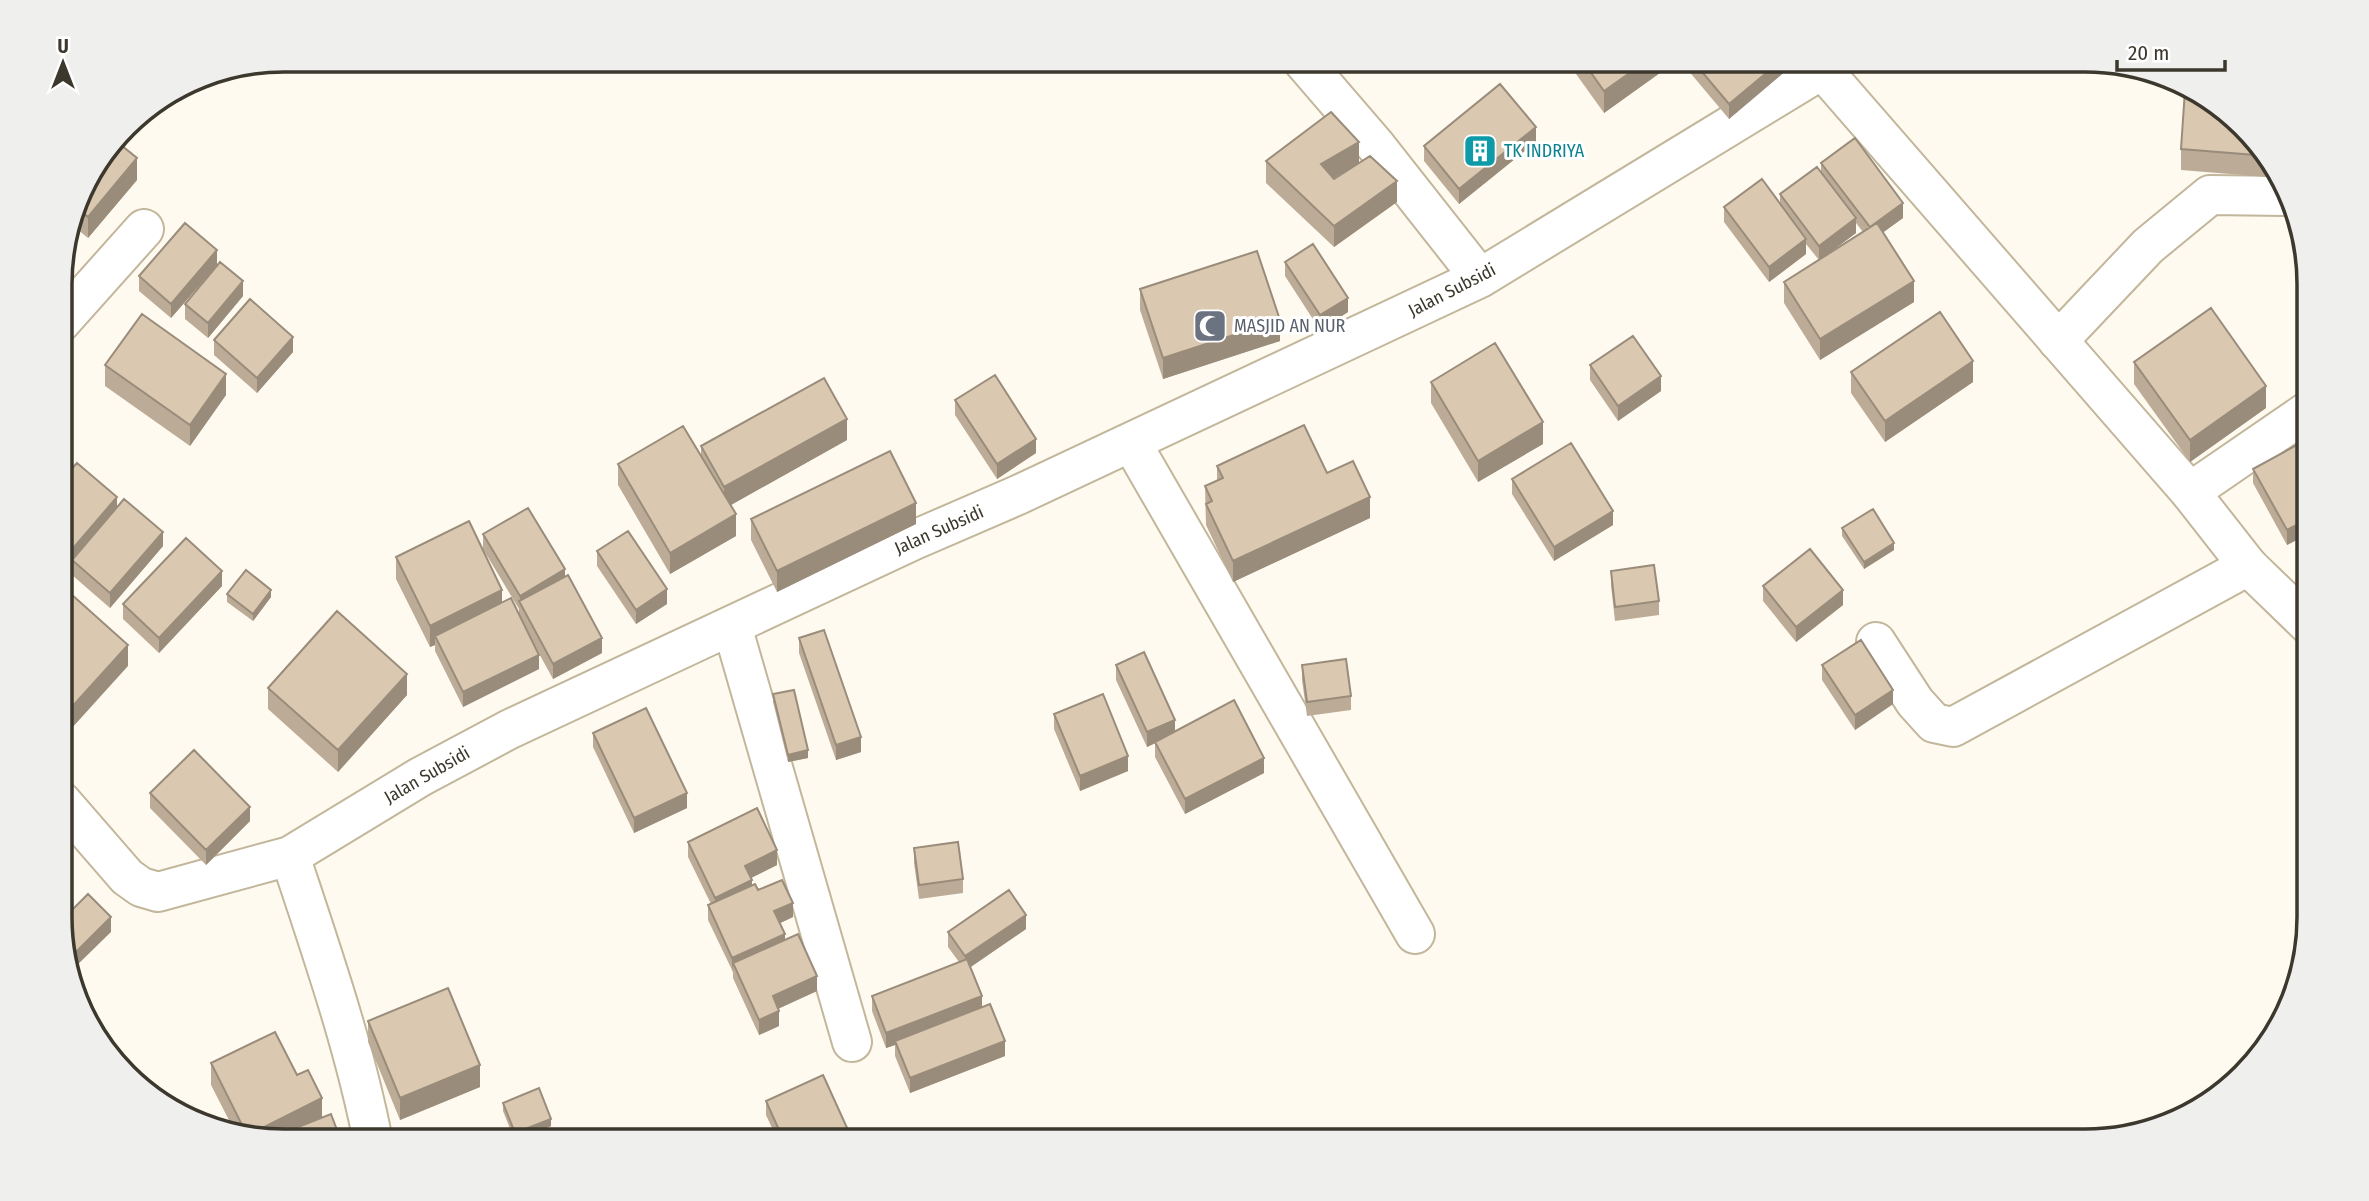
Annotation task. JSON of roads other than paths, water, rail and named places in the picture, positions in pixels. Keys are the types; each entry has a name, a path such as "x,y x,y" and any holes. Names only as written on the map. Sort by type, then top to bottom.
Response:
{"street":[{"path":"1314,72 1480,278"},
{"name":"Jalan Subsidi","path":"72,814 127,877 141,887 158,891 290,856 420,777 510,729 1480,278 1805,72"},
{"path":"1825,72 2190,492 2248,566 2297,613"},
{"path":"2058,341 2148,246 2210,195 2278,196"},
{"path":"72,310 144,229"},
{"path":"2190,492 2297,419"},
{"path":"1131,442 1415,933"},
{"path":"1876,642 1915,702 1934,723 1953,727 2248,566"},
{"path":"733,626 852,1042"},
{"path":"290,856 339,1006 364,1093 371,1129"}],"place":[{"name":"TK INDRIYA","path":"1480,151"},
{"name":"MASJID AN NUR","path":"1210,326"}]}
